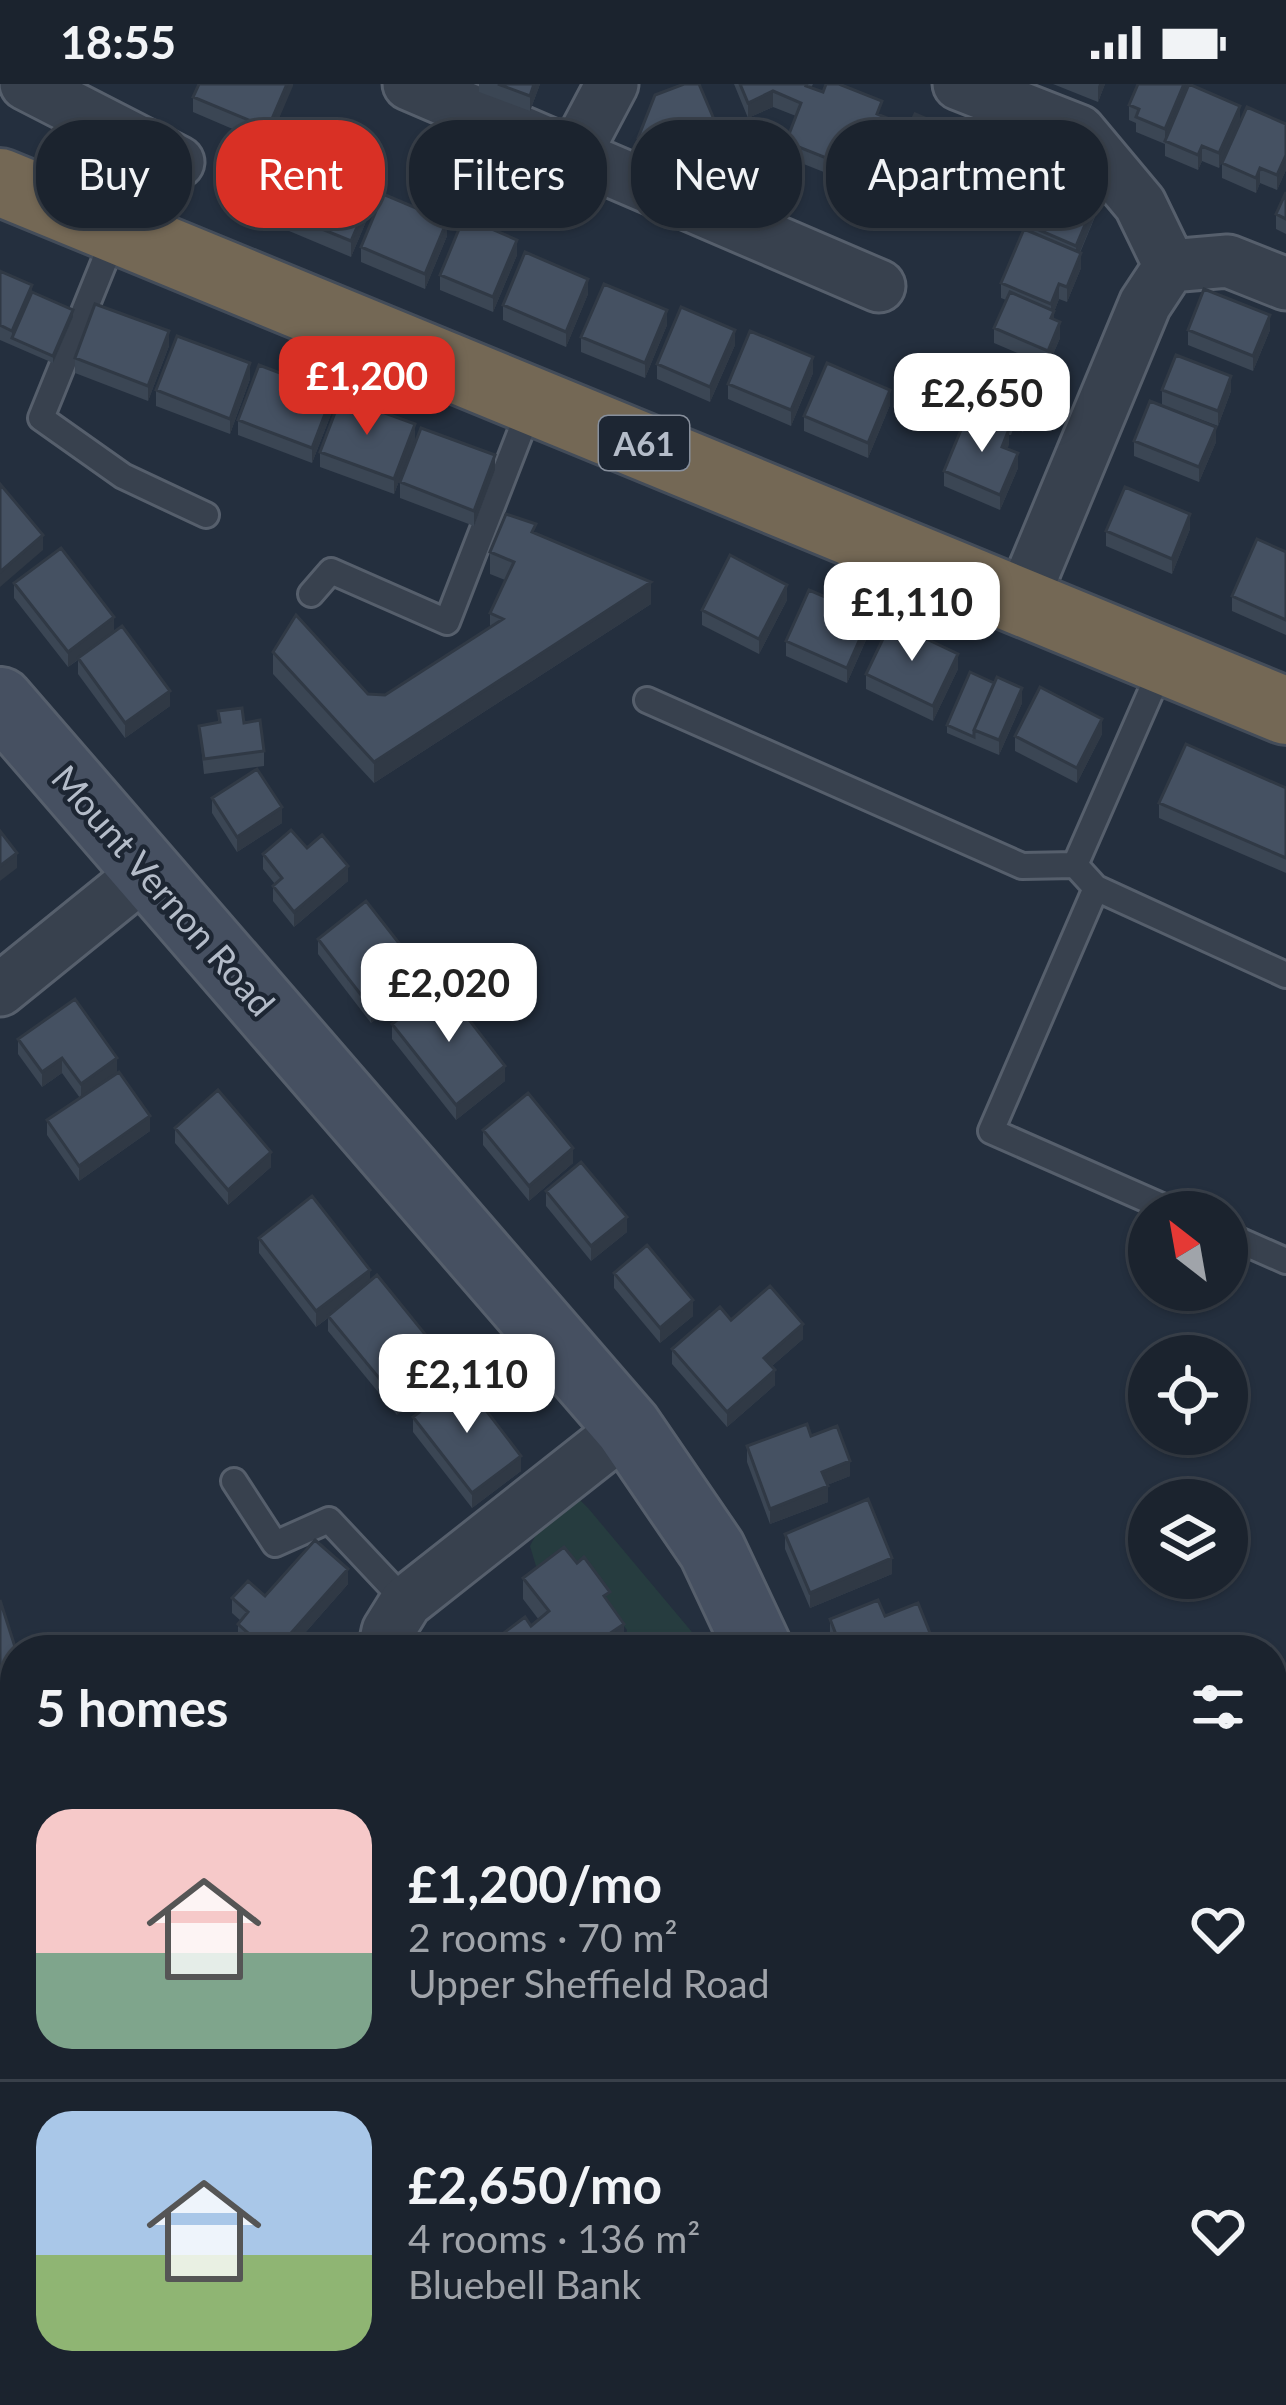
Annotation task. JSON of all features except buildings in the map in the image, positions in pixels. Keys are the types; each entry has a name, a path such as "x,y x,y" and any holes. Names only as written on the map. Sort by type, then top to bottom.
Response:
{"highway":[{"name":"A61","path":"0,182 535,398 1286,711"}],"street":[{"path":"26,84 96,120"},
{"path":"409,84 497,120"},
{"path":"593,120 613,84"},
{"path":"959,84 1079,131 1140,204 1170,266"},
{"path":"607,166 879,286"},
{"path":"1170,266 1228,261 1286,284"},
{"path":"1022,600 1145,304 1170,266"},
{"name":"Mount Vernon Road","path":"0,701 628,1427 712,1550 752,1635"},
{"path":"0,991 147,872"},
{"path":"387,1635 406,1602 628,1427"}],"lane":[{"path":"116,232 41,418 124,476 206,515"},
{"path":"311,594 331,571 447,622 535,398"},
{"path":"1075,865 1165,658"},
{"path":"647,700 1022,866 1075,865 1096,888 1286,975"},
{"path":"1096,888 991,1131 1128,1191"},
{"path":"1248,1244 1286,1261"},
{"path":"234,1481 275,1544 329,1520 406,1602"}],"green space":[{"path":"576,1496 694,1635 626,1635 627,1630 568,1554 539,1576 530,1546 542,1523"}]}
